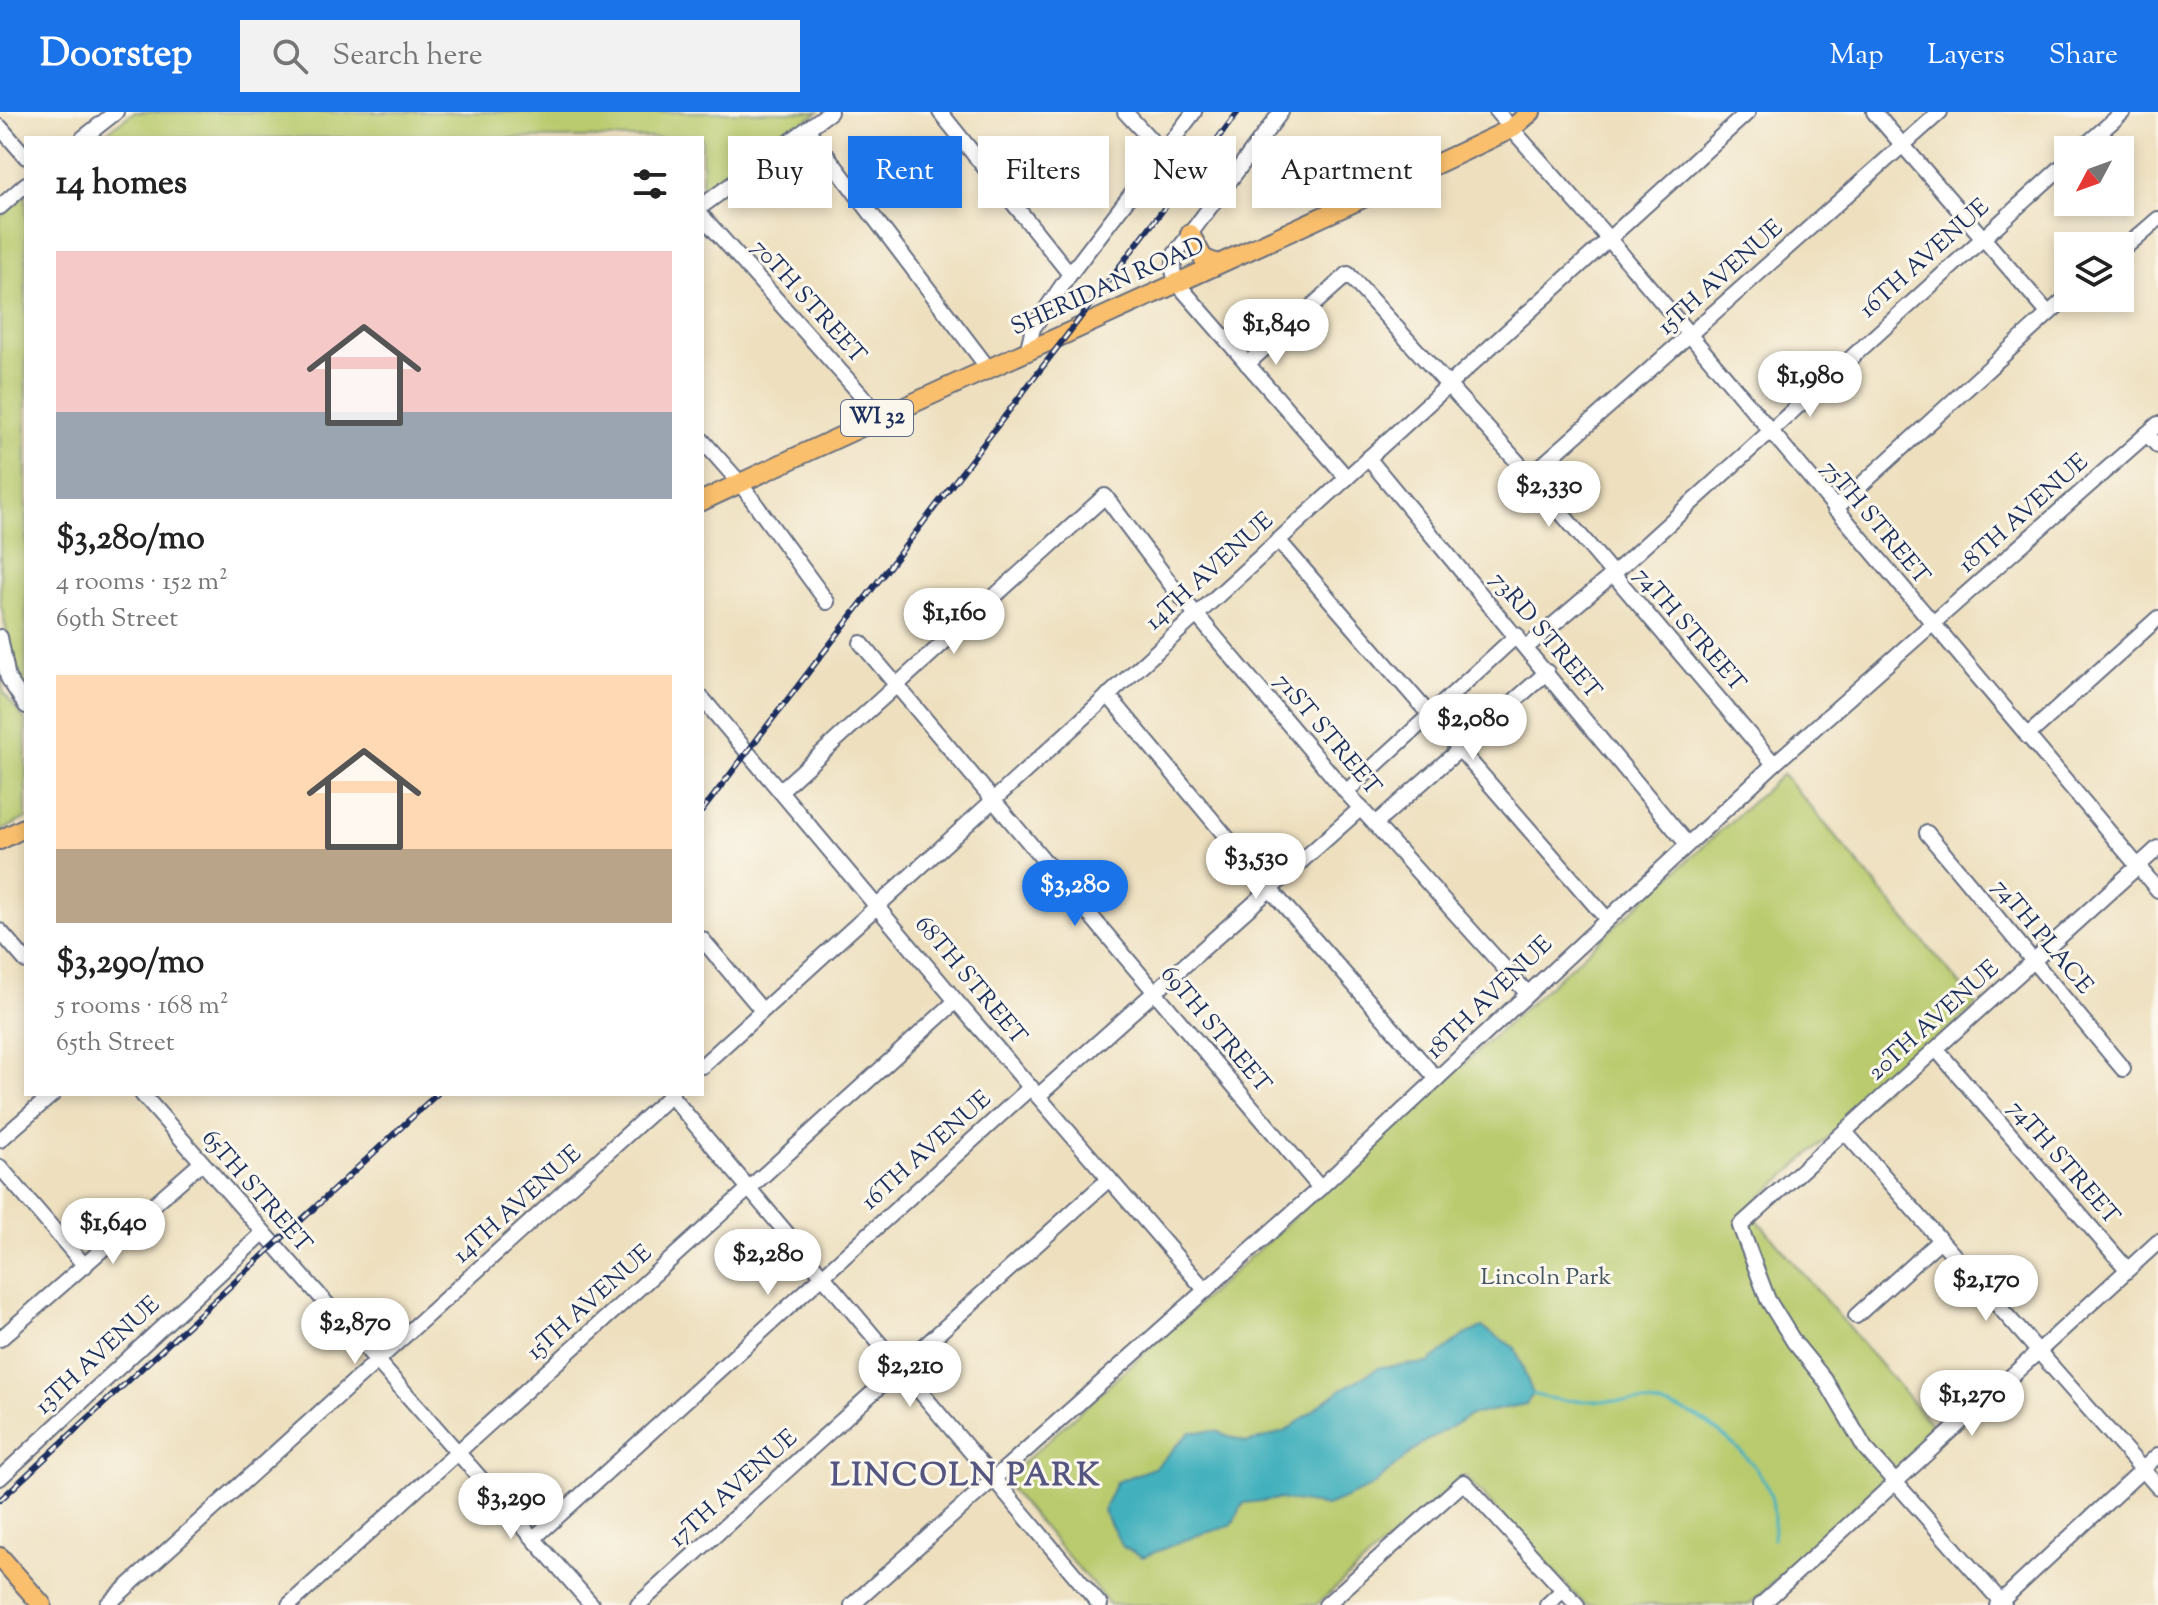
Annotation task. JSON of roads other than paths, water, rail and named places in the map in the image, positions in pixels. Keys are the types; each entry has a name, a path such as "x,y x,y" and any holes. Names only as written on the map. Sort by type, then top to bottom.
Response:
{"main road":[{"name":"SHERIDAN ROAD","path":"704,500 880,416 1511,129 1531,112"},
{"path":"1190,234 1203,258 1217,264"},
{"path":"0,840 24,828"},
{"path":"0,1557 42,1605"}],"street":[{"path":"86,136 116,112"},
{"path":"704,205 830,112"},
{"path":"940,112 1070,274"},
{"path":"1125,112 1147,136"},
{"path":"1176,136 1194,112"},
{"path":"1281,112 1175,254 1173,270 1176,282 1347,478"},
{"name":"75TH STREET","path":"1497,112 1608,238 1932,626 2158,890"},
{"name":"14TH AVENUE","path":"704,1064 761,1009 879,908 1748,112"},
{"path":"1874,112 2048,313"},
{"name":"15TH AVENUE","path":"1530,476 1940,112"},
{"path":"2096,136 2123,112"},
{"path":"0,127 24,155"},
{"path":"807,129 988,368"},
{"name":"16TH AVENUE","path":"1346,792 1429,714 1612,575 2054,173"},
{"path":"0,207 24,186"},
{"path":"1028,348 1033,328 1125,202"},
{"name":"70TH STREET","path":"704,218 880,416"},
{"path":"2134,240 2158,219"},
{"name":"74TH STREET","path":"1247,364 1348,274 1530,476 1774,764"},
{"path":"1835,509 2054,308"},
{"path":"2153,429 2158,446"},
{"name":"18TH AVENUE","path":"852,1605 1320,1188 1774,764 2153,429"},
{"path":"704,442 740,483 827,602"},
{"name":"73RD STREET","path":"1368,458 1687,844"},
{"name":"71ST STREET","path":"895,684 1105,496 1196,615 1346,792 1527,993"},
{"path":"1278,540 1606,918"},
{"path":"2027,736 2158,618"},
{"path":"0,637 8,678 24,703"},
{"name":"69TH STREET","path":"861,643 1320,1188"},
{"path":"1375,824 1547,672"},
{"path":"780,791 895,684"},
{"path":"1108,695 1269,888 1437,1079"},
{"name":"68TH STREET","path":"704,700 956,1001 1206,1291"},
{"name":"16TH AVENUE","path":"534,1538 821,1275 1034,1092 1156,993 1361,808"},
{"name":"74TH PLACE","path":"1927,833 2123,1069"},
{"name":"20TH AVENUE","path":"1894,1483 1865,1448 1819,1371 1782,1324 1768,1300 1740,1226 2158,848"},
{"path":"1,935 24,959"},
{"path":"704,941 761,1009"},
{"name":"15TH AVENUE","path":"289,1605 956,1001"},
{"name":"74TH STREET","path":"1936,1049 2127,1269"},
{"path":"0,1140 51,1096"},
{"name":"65TH STREET","path":"144,1096 262,1234 592,1605"},
{"name":"14TH AVENUE","path":"107,1605 670,1096"},
{"path":"672,1096 993,1478 1093,1603"},
{"path":"1845,1132 2158,1487"},
{"path":"0,1339 201,1163"},
{"path":"0,1167 85,1266"},
{"name":"17TH AVENUE","path":"638,1605 1109,1179"},
{"name":"13TH AVENUE","path":"0,1478 262,1234"},
{"path":"1856,1316 1939,1241"},
{"path":"1761,1605 2158,1242"},
{"path":"1894,1483 2001,1604 2158,1455"},
{"path":"1326,1605 1464,1482 1577,1605"},
{"path":"1547,1605 1563,1590"}],"water":[{"path":"1482,1327 1515,1348 1533,1394 1526,1404 1471,1415 1421,1444 1371,1487 1327,1506 1279,1499 1244,1503 1231,1526 1198,1535 1143,1557 1123,1547 1103,1511 1116,1482 1156,1467 1190,1432 1216,1431 1247,1443 1286,1431 1340,1390 1380,1367 1428,1363 1463,1336"}],"waterway":[{"path":"1533,1394 1570,1400 1629,1401 1667,1406 1714,1428 1745,1456 1766,1484 1773,1504 1773,1539"}],"railway":[{"path":"704,808 1238,112"},
{"path":"0,1500 435,1096"}],"district":[{"name":"LINCOLN PARK","path":"966,1477"}],"park label":[{"name":"Lincoln Park","path":"1546,1278"}]}
